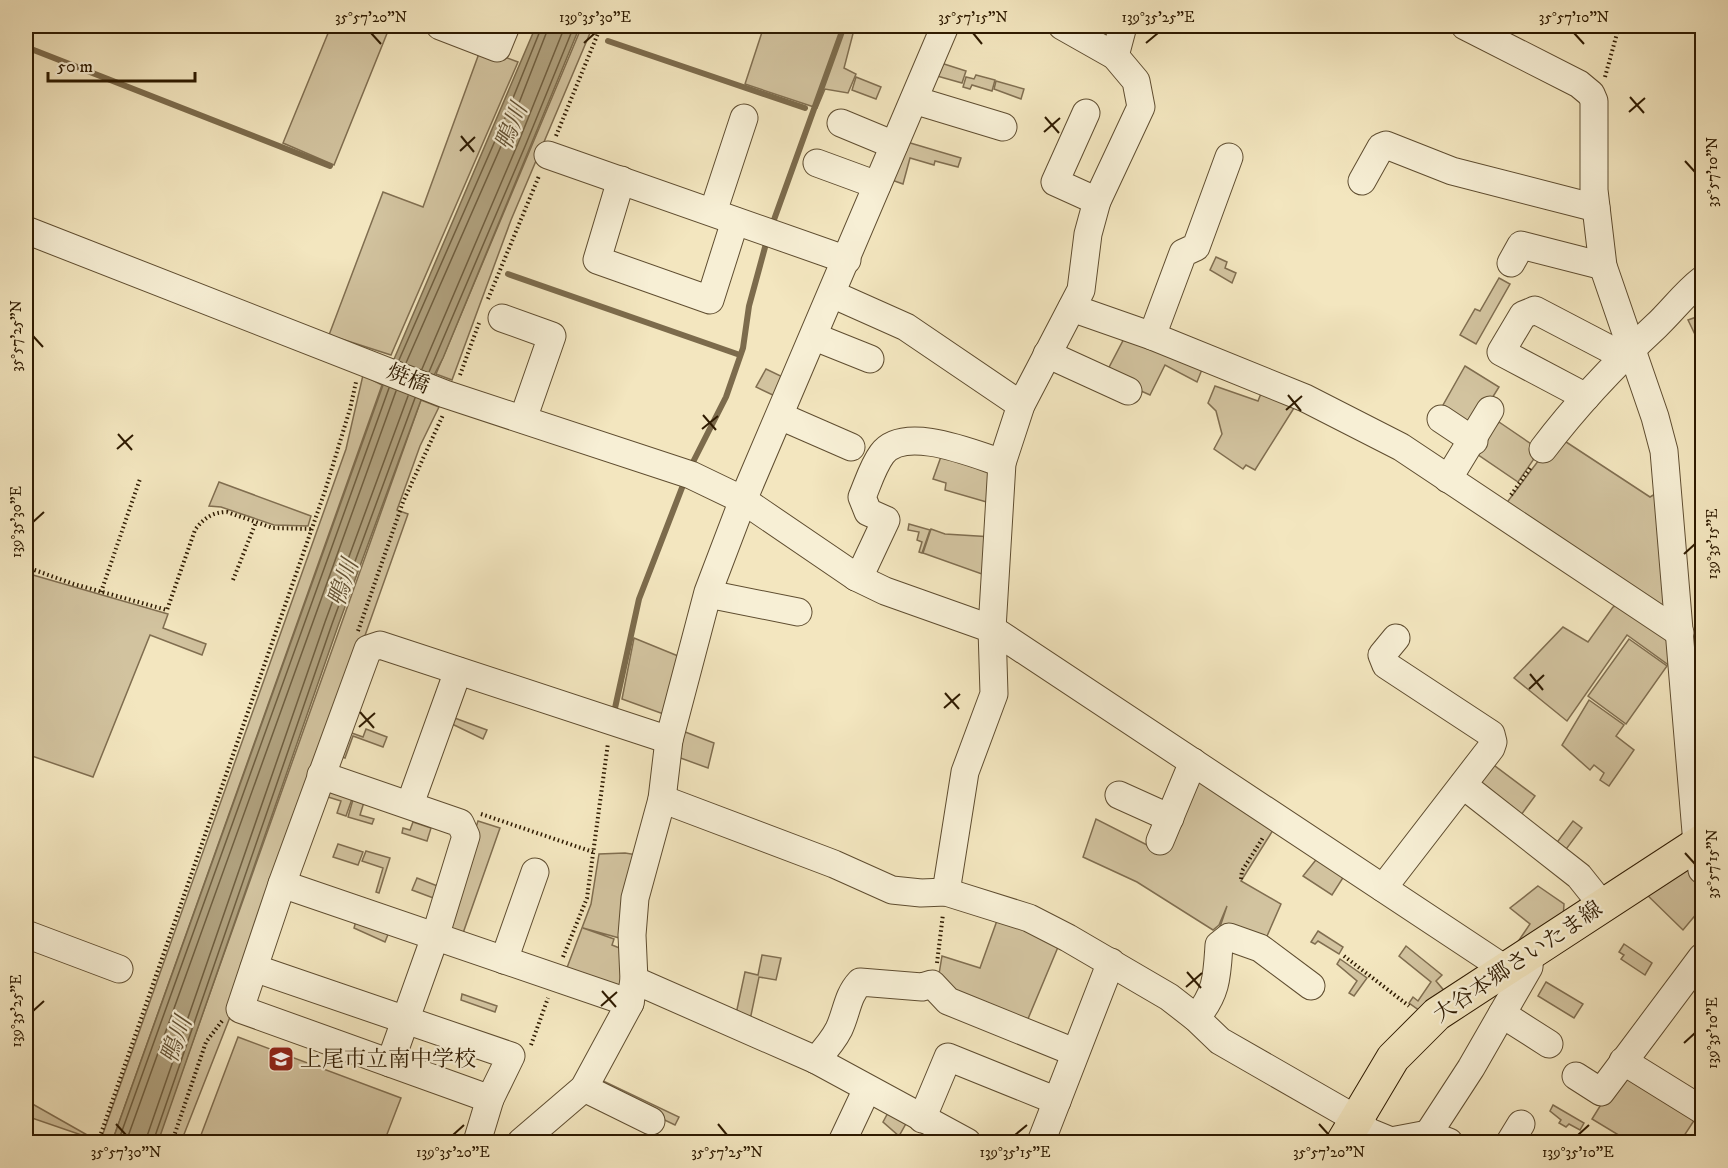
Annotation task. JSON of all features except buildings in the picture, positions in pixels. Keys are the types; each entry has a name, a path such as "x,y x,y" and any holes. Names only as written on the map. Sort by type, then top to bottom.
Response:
{"main road":[{"name":"大谷本郷さいたま線","path":"1349,1131 1393,1058 1427,1023 1603,906 1701,852"}],"street":[{"path":"440,26 497,48 506,26"},
{"path":"521,1143 584,1088 632,992 632,935 635,898 662,799 669,740 708,594 743,500 945,26"},
{"path":"946,892 965,772 994,694 992,629 1002,463 1021,405 1081,290 1088,234 1097,201 1141,107 1136,81 1115,56 1062,26"},
{"path":"1115,56 1123,26"},
{"path":"1465,26 1579,84 1591,94 1594,101 1596,208 1603,266 1626,353 1655,417 1664,451 1701,852"},
{"path":"914,100 1003,127"},
{"path":"1086,113 1055,182 1097,201"},
{"path":"621,180 597,260 710,300 744,118"},
{"path":"841,123 894,145"},
{"path":"1362,181 1381,147 1386,146 1452,171 1596,208"},
{"path":"548,155 847,260"},
{"path":"1152,336 1183,253 1196,247 1229,157"},
{"path":"817,163 877,185"},
{"name":"焼橋","path":"26,230 449,395 685,473 743,500 856,577 885,591 992,629 1383,888 1517,962"},
{"path":"1511,263 1521,245 1603,266"},
{"path":"1543,449 1626,353 1702,280"},
{"path":"832,294 906,327 1021,405"},
{"path":"1072,308 1152,336 1305,398 1401,447 1680,633"},
{"path":"1586,397 1502,352 1523,315 1535,310 1626,353"},
{"path":"489,316 552,336 523,419"},
{"path":"814,337 870,359"},
{"path":"1047,354 1128,391"},
{"path":"1448,479 1474,441 1491,410"},
{"path":"780,416 851,447"},
{"path":"1441,420 1474,441"},
{"path":"856,577 863,569 886,520 868,512 862,497 882,453 898,443 933,441 1002,463"},
{"path":"708,594 798,612"},
{"path":"1383,888 1491,748 1493,742 1491,734 1386,665 1382,655 1396,638"},
{"path":"490,1099 240,1009 282,884 368,649 380,645 669,740"},
{"path":"410,804 458,671"},
{"path":"1119,795 1165,830 1193,762"},
{"path":"321,775 460,823 466,836 435,937 390,1063"},
{"path":"1463,785 1579,876 1603,906"},
{"path":"662,799 834,864 892,890 921,893 946,892 1029,918 1111,962 1169,997 1220,1041 1349,1131 1370,1132 1391,1141 1439,1138 1502,1014 1529,968 1517,962"},
{"path":"504,960 536,872"},
{"path":"282,884 555,977 632,992 816,1060 967,1143"},
{"path":"26,933 119,969"},
{"path":"1196,1018 1210,1002 1217,981 1219,945 1229,938 1260,948 1311,986"},
{"path":"1576,1076 1601,1092 1702,957"},
{"path":"1041,1143 1074,1052 1111,962"},
{"path":"254,968 511,1056 490,1099 477,1143"},
{"path":"816,1060 832,1042 840,1027 850,993 860,982 922,987 932,984 948,1001 1074,1052"},
{"path":"1502,1014 1550,1044"},
{"path":"922,1119 948,1057 1057,1101"},
{"path":"1623,1061 1702,1110"},
{"path":"584,1088 651,1121"},
{"path":"842,1143 845,1131 867,1089"}],"path":[{"path":"368,649 360,639 358,627 403,502 449,395 489,316 548,155 601,26"},
{"path":"1594,101 1600,95 1619,26"},
{"path":"98,1143 312,529 366,363"},
{"path":"1497,511 1543,449"},
{"path":"101,592 140,479"},
{"path":"26,567 101,592 167,610 195,530 202,520 219,512 227,512 273,528 312,529"},
{"path":"233,580 256,522"},
{"path":"529,1048 586,898 611,722"},
{"path":"1241,879 1242,871 1276,817"},
{"path":"932,984 946,892"},
{"path":"1344,956 1427,1023"},
{"path":"171,1143 207,1042 218,1025 240,1009"}],"shaded area":[{"path":"331,26 390,26 334,165 283,143"},
{"path":"582,26 593,26 511,220 452,380 436,374"},
{"path":"764,26 855,26 844,68 856,74 848,93 825,89 817,108 745,84"},
{"path":"481,48 518,62 391,355 329,335 383,192 423,207"},
{"path":"941,63 966,71 962,83 937,76"},
{"path":"976,75 995,80 992,91 972,85 970,89 963,87 966,77 974,79"},
{"path":"856,77 881,87 876,99 852,90"},
{"path":"996,81 1024,89 1021,99 994,89"},
{"path":"907,142 961,158 958,167 935,161 934,165 910,158 903,184 889,179"},
{"path":"1216,257 1227,262 1225,268 1236,273 1232,283 1210,270"},
{"path":"1499,278 1510,284 1476,344 1460,335 1475,309 1480,311"},
{"path":"1699,316 1702,325 1701,347 1688,320"},
{"path":"1127,333 1205,362 1197,382 1165,365 1150,395 1105,375"},
{"path":"1465,366 1499,387 1471,432 1438,414"},
{"path":"766,369 787,379 779,398 756,387"},
{"path":"363,375 382,385 112,1142 100,1142 346,449"},
{"path":"1215,386 1258,401 1264,386 1299,400 1255,470 1246,465 1243,469 1214,449 1222,434 1216,411 1208,403"},
{"path":"421,400 439,407 420,446 397,510 408,514 230,1017 181,1142 157,1142"},
{"path":"1499,422 1540,450 1518,482 1474,452"},
{"path":"1557,436 1650,497 1660,491 1672,608 1661,616 1502,509"},
{"path":"943,451 991,468 990,503 945,490 946,483 933,479"},
{"path":"219,482 311,516 308,526 274,525 221,507 209,506"},
{"path":"909,524 930,530 922,553 919,552 922,542 917,540 919,532 908,530"},
{"path":"931,529 945,534 993,537 993,578 923,553"},
{"path":"26,573 168,614 163,628 206,644 202,655 150,635 93,777 26,754"},
{"path":"1622,603 1670,633 1670,666 1627,635 1567,721 1514,678 1563,627 1588,642 1613,607"},
{"path":"634,638 683,658 669,716 622,699"},
{"path":"1629,639 1667,666 1626,724 1588,696"},
{"path":"1589,700 1624,725 1616,736 1634,750 1609,786 1600,780 1604,773 1594,765 1590,770 1562,745"},
{"path":"452,717 487,730 483,739 450,723"},
{"path":"366,729 387,737 383,747 353,736 345,758 342,757 349,732 363,737"},
{"path":"680,730 714,743 708,768 675,756"},
{"path":"1487,760 1535,796 1518,819 1470,784"},
{"path":"1198,778 1275,827 1241,881 1281,904 1264,943 1220,927 1227,906 1219,925 1213,930 1137,882 1083,857 1096,819 1151,847"},
{"path":"330,791 353,796 346,816 337,813 341,801 328,797"},
{"path":"354,796 365,799 360,815 374,819 372,824 348,817"},
{"path":"478,821 500,828 462,936 443,931"},
{"path":"1573,821 1582,828 1564,852 1555,845"},
{"path":"413,822 431,828 427,841 402,833 403,828 410,830"},
{"path":"338,844 363,852 358,865 333,857"},
{"path":"366,851 390,858 379,893 376,892 383,868 362,861"},
{"path":"599,854 638,855 623,939 583,928 614,939 612,945 622,949 622,995 565,973 591,904"},
{"path":"1319,856 1346,873 1332,895 1303,876"},
{"path":"1695,859 1702,895 1702,911 1698,912 1683,930 1643,891"},
{"path":"417,878 440,887 436,899 412,890"},
{"path":"1538,886 1564,904 1563,920 1511,952 1530,924 1510,908"},
{"path":"999,915 1061,940 1025,1026 944,991 938,980 942,956 980,968"},
{"path":"356,921 389,932 385,942 354,928"},
{"path":"1318,931 1343,947 1339,954 1318,941 1315,944 1311,942"},
{"path":"1624,944 1652,963 1645,975 1621,959 1624,955 1619,952"},
{"path":"1406,946 1442,975 1436,981 1447,994 1423,1013 1409,1003 1413,997 1418,1001 1431,982 1399,956"},
{"path":"762,955 781,958 776,980 759,977 750,1020 736,1014 745,972 758,975"},
{"path":"1340,959 1367,978 1354,996 1349,993 1357,981 1337,964"},
{"path":"1546,982 1583,1004 1574,1018 1538,996"},
{"path":"462,994 497,1006 495,1012 461,1000"},
{"name":"上尾市立南中学校","path":"238,1037 401,1098 384,1142 221,1142 201,1135"},
{"path":"1620,1074 1697,1116 1680,1142 1630,1142 1592,1119"},
{"path":"601,1080 679,1117 675,1125 604,1091"},
{"path":"26,1101 29,1102 96,1140 26,1116"},
{"path":"1553,1105 1584,1123 1580,1130 1569,1124 1566,1127 1559,1123 1561,1120 1550,1111"},
{"path":"890,1109 908,1120 899,1136 883,1122"}],"water":[{"name":"鴨川","path":"536,26 580,26 443,358 421,400 338,626 158,1142 112,1142 383,385"}],"waterway":[{"path":"771,228 844,26"},
{"path":"608,41 805,108"},
{"path":"26,47 330,166"},
{"path":"690,468 726,397 743,348 749,306 767,240"},
{"path":"508,274 740,355"},
{"path":"615,708 639,599 685,480"}],"place":[{"name":"上尾市立南中学校","path":"281,1059"}]}
